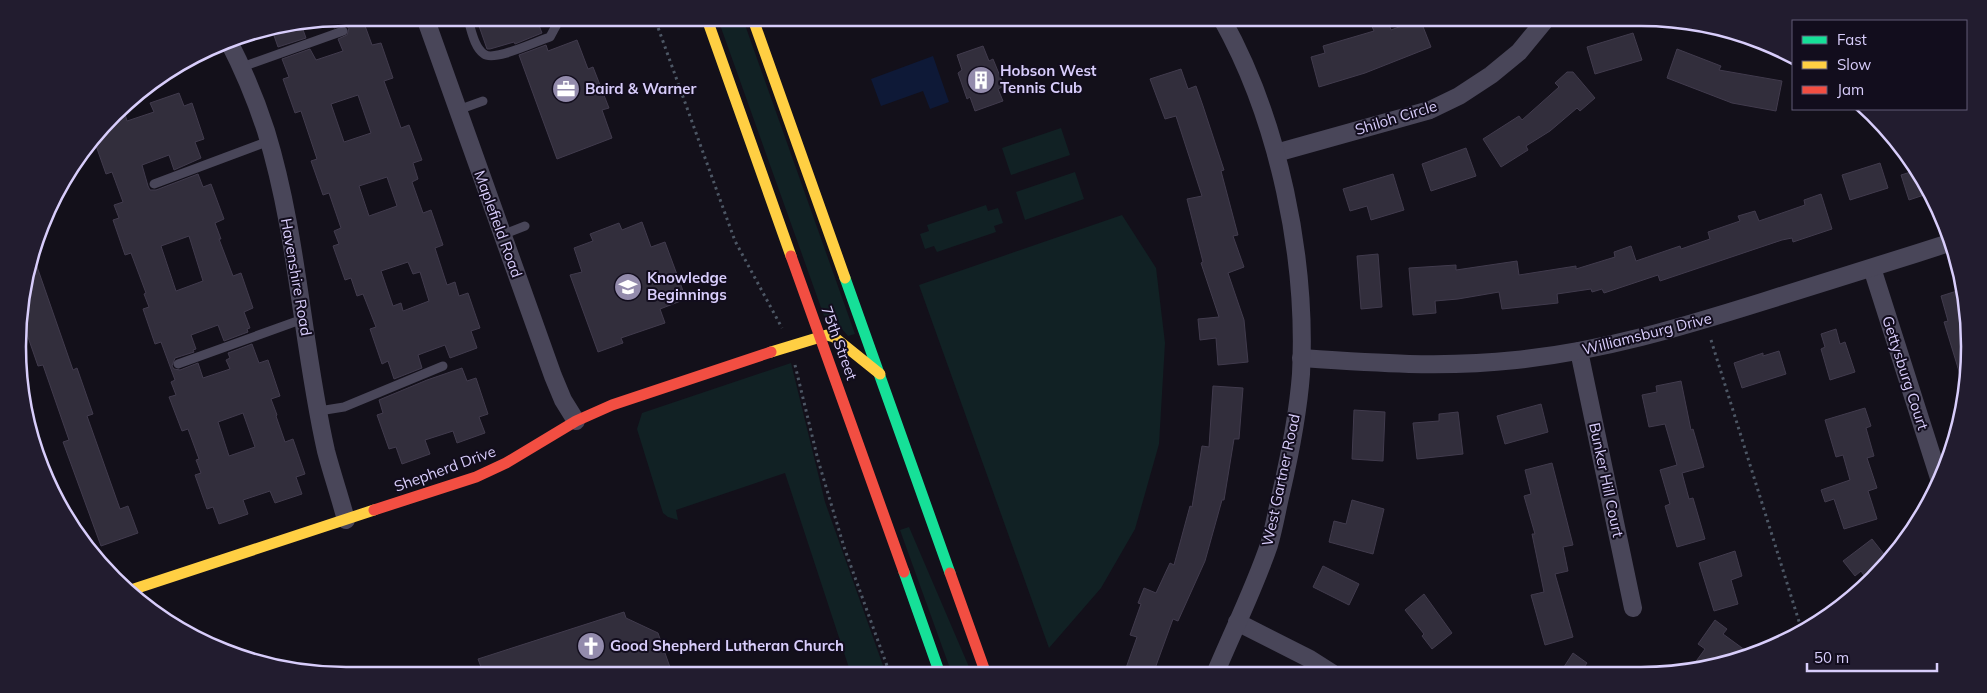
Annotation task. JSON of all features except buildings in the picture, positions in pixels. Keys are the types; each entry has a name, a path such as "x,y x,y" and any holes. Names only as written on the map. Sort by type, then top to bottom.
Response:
{"main road":[{"name":"75th Street","path":"709,26 938,667"},
{"name":"75th Street","path":"755,26 984,667"},
{"path":"820,336 834,337 880,374"},
{"name":"Shepherd Drive","path":"136,588 476,477 506,463 576,421 612,405 820,336"}],"street":[{"name":"Maplefield Road","path":"428,26 553,376 563,400 576,421"},
{"name":"West Gartner Road","path":"1218,667 1258,575 1272,534 1293,440 1301,358 1296,256 1284,187 1276,153 1255,92 1225,26"},
{"name":"Shiloh Circle","path":"1276,153 1430,110 1459,96 1491,76 1519,52 1540,26"},
{"name":"Havenshire Road","path":"232,48 242,67 269,141 285,212 326,452 346,520"},
{"name":"Williamsburg Drive","path":"1301,358 1383,363 1457,364 1515,360 1580,352 1668,331 1944,245"},
{"name":"Gettysburg Court","path":"1872,268 1936,469"},
{"name":"Bunker Hill Court","path":"1580,352 1633,608"},
{"path":"1238,622 1310,658 1323,667"}],"lane":[{"path":"470,26 478,49 484,55 490,57 501,55 550,37 556,26"},
{"path":"242,67 343,31"},
{"path":"458,110 482,101"},
{"path":"154,184 269,141"},
{"path":"502,235 526,226"},
{"path":"178,364 303,319"},
{"path":"319,412 344,407 443,366"}],"path":[{"path":"657,26 735,242 781,326"},
{"path":"1711,340 1800,625"},
{"path":"795,365 818,460 844,547 887,667"}],"shaded area":[{"path":"720,26 745,26 855,334 848,336 836,322 824,316"},
{"path":"1061,128 1070,155 1011,175 1002,148"},
{"path":"1075,172 1084,199 1025,220 1016,192"},
{"path":"986,205 988,211 998,208 1003,223 994,226 996,232 937,252 934,246 925,249 920,234 929,231 927,225"},
{"path":"1122,215 1156,268 1165,343 1159,444 1135,529 1101,588 1049,648 919,285"},
{"path":"791,363 825,502 884,667 849,667 785,473 676,510 678,520 668,517 663,513 637,429 642,413"},
{"path":"909,527 969,667 949,667 900,530"}],"water":[{"path":"933,56 949,102 930,109 923,91 881,106 871,79"}],"traffic: fast":[{"path":"845,278 950,573"},
{"path":"904,572 938,667"}],"traffic: slow":[{"path":"709,26 791,256"},
{"path":"755,26 845,278"},
{"path":"771,352 827,335 834,337 880,374"},
{"path":"136,588 374,510"}],"traffic: jam":[{"path":"791,256 904,572"},
{"path":"374,510 476,477 506,463 576,421 612,405 771,352"},
{"path":"950,573 984,667"}],"place":[{"name":"Hobson West Tennis Club","path":"981,80"},
{"name":"Baird & Warner","path":"566,89"},
{"name":"Knowledge Beginnings","path":"628,287"},
{"name":"Good Shepherd Lutheran Church","path":"591,646"}]}
